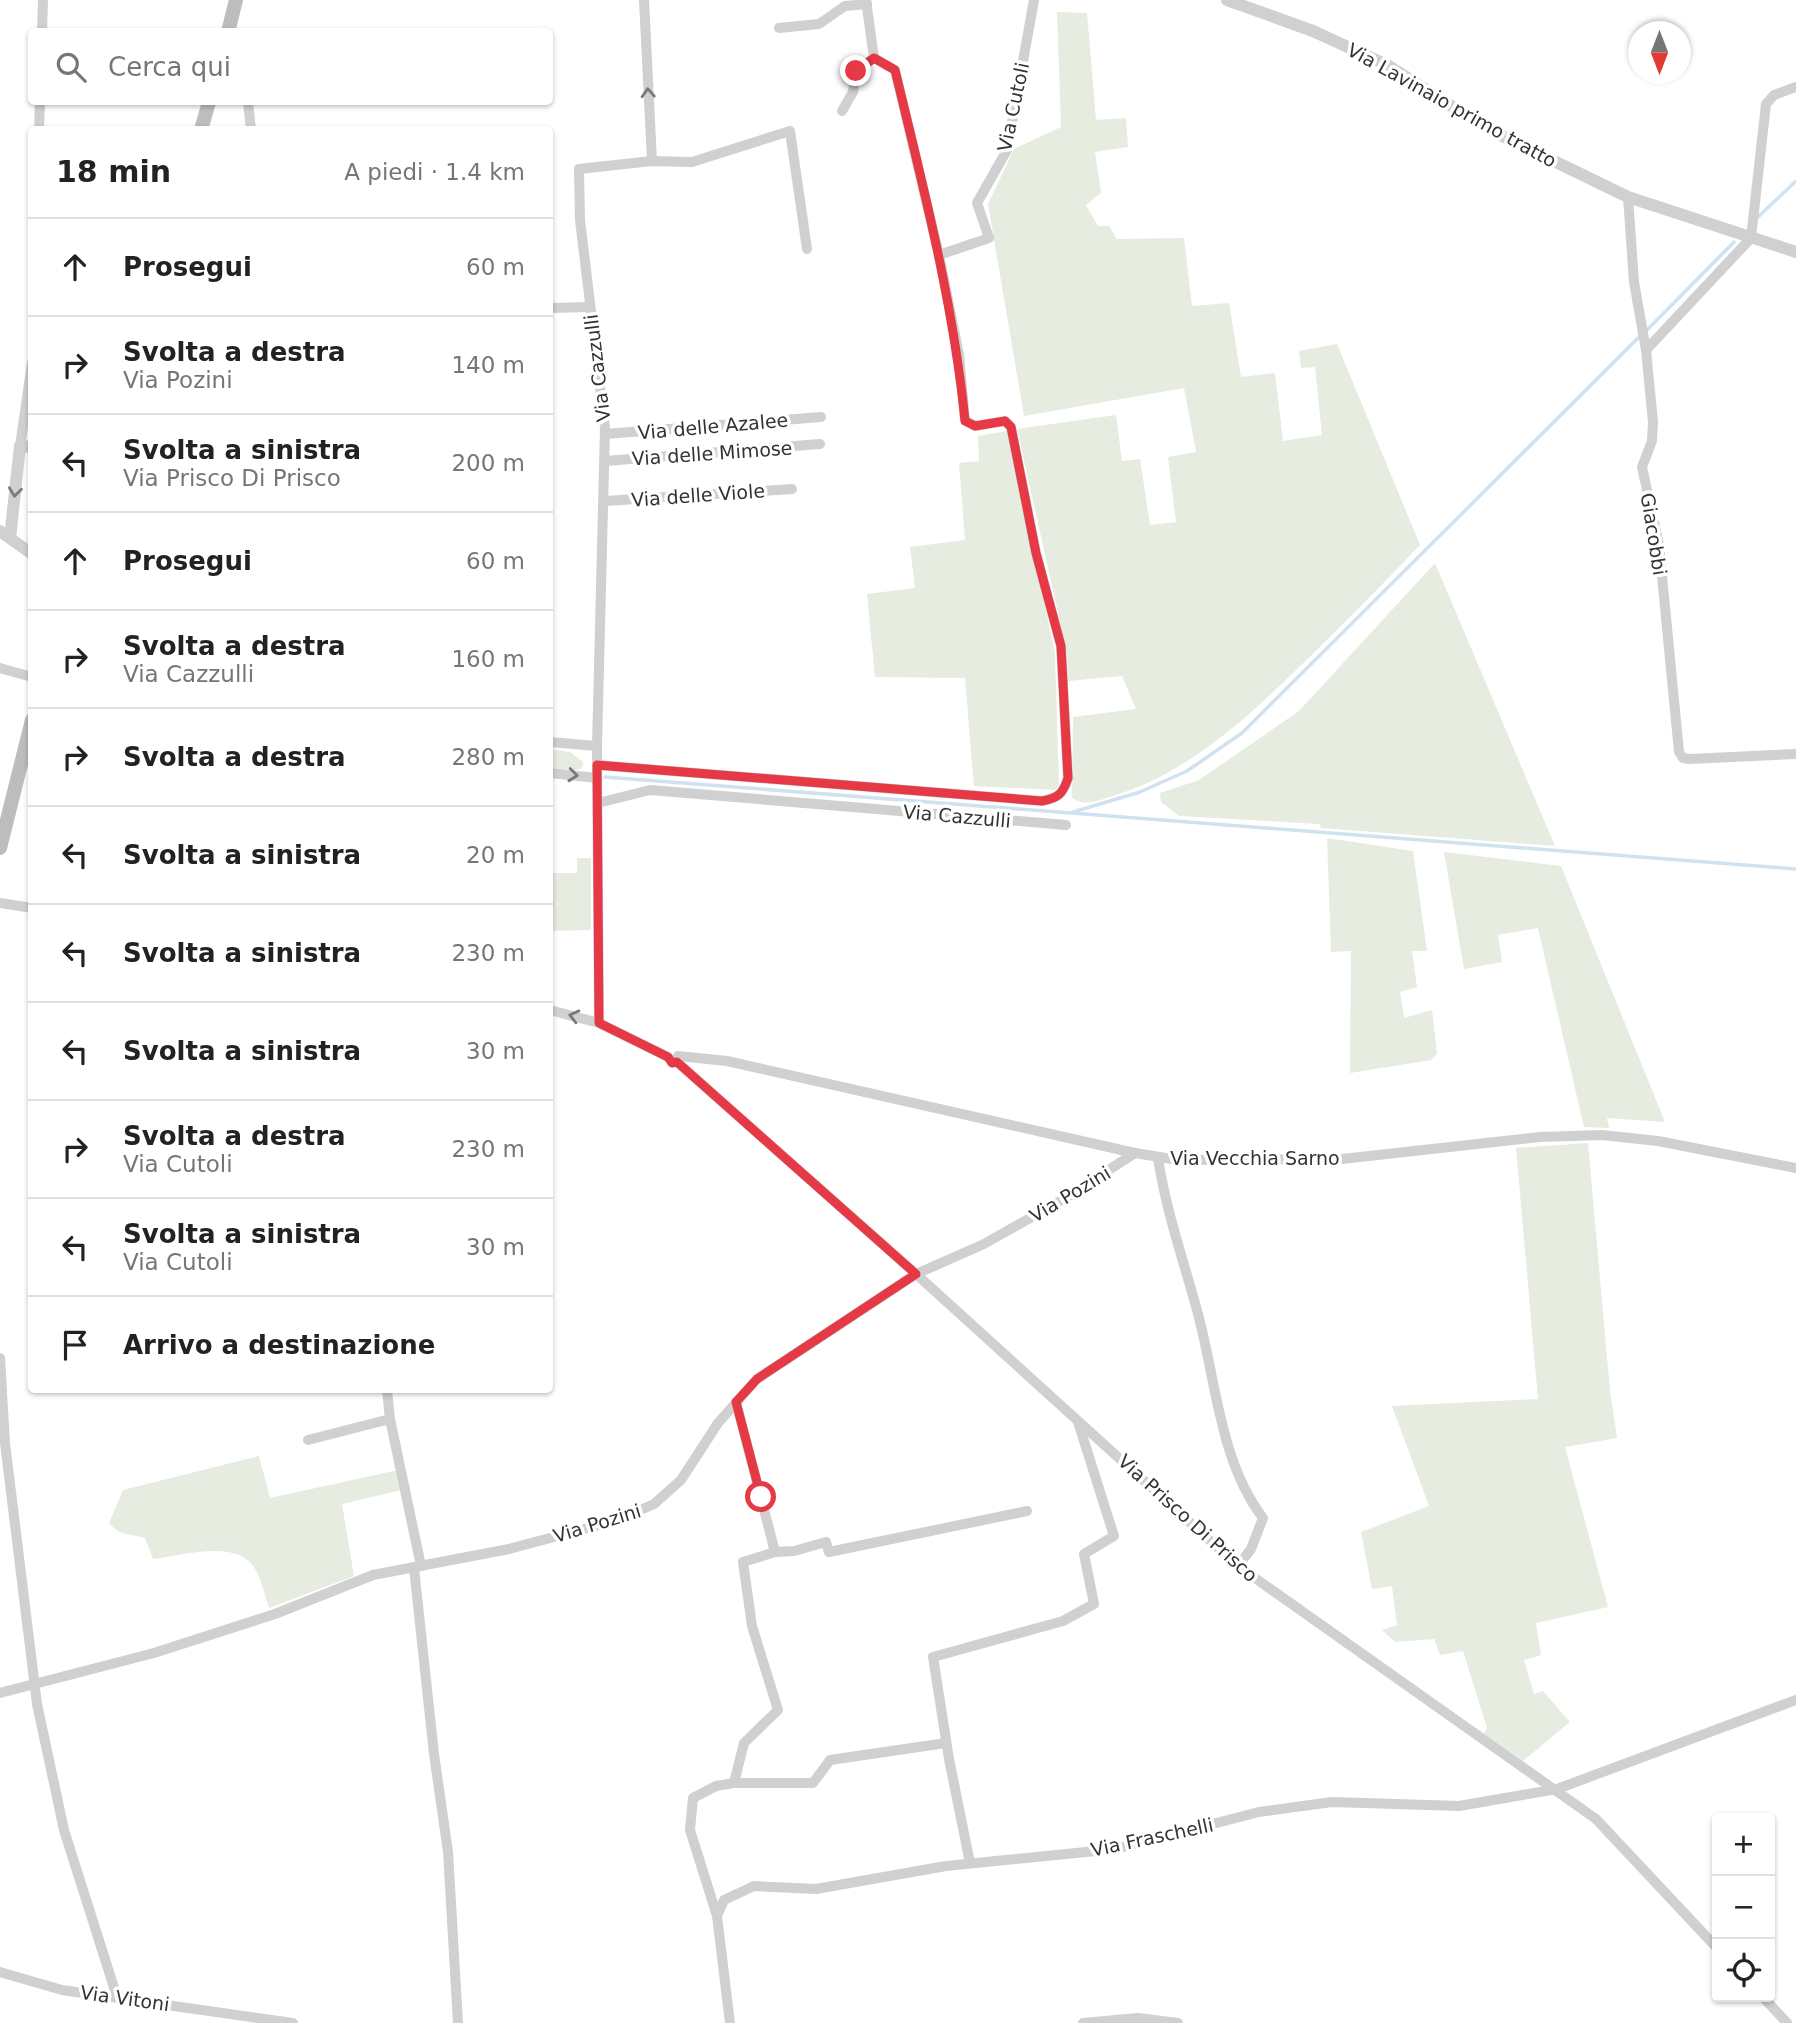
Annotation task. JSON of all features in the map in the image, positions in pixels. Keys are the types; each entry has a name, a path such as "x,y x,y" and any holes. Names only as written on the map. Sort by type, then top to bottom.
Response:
{"main road":[{"path":"232,27 236,0"},
{"path":"202,126 208,105"},
{"path":"0,848 5,818 28,735"}],"street":[{"path":"42,28 43,0"},
{"path":"644,0 652,161 692,162 790,131 807,250"},
{"name":"Via Cutoli","path":"939,255 989,238 977,203 1007,150 1034,0"},
{"name":"Via Lavinaio primo tratto","path":"1227,0 1313,31 1389,66 1486,128 1628,197 1796,252"},
{"path":"779,28 819,24 845,6 866,2 874,58"},
{"path":"597,765 1029,800 1057,798 1064,790 1068,778 1061,646 1036,553 1011,427 1005,421 975,426 965,421 959,355 939,255 895,70 874,58"},
{"path":"842,111 853,92 856,71 874,58"},
{"path":"1645,346 1751,238 1766,104 1774,95 1796,87"},
{"path":"39,126 40,105"},
{"path":"248,105 251,126"},
{"name":"Via Cazzulli","path":"599,1023 597,746 605,434 580,220 579,169 652,161"},
{"name":"Giacobbi","path":"1628,197 1634,282 1645,346 1653,422 1652,441 1642,467 1659,545 1679,752 1683,758 1689,760 1796,754"},
{"path":"553,308 590,307"},
{"name":"Via delle Azalee","path":"605,434 821,417"},
{"path":"28,418 26,446 5,534 28,551"},
{"name":"Via delle Mimose","path":"605,461 820,444"},
{"name":"Via delle Viole","path":"605,502 792,489"},
{"path":"0,668 28,676"},
{"path":"553,741 597,746"},
{"path":"553,773 597,778"},
{"name":"Via Cazzulli","path":"598,803 650,790 1066,825"},
{"path":"0,903 28,907"},
{"path":"553,1011 599,1023 674,1059"},
{"name":"Via Vecchia Sarno","path":"674,1059 727,1061 1157,1158 1342,1159 1577,1136 1658,1141 1796,1168"},
{"name":"Via Prisco Di Prisco","path":"674,1059 1078,1419 1238,1566 1394,1680 1557,1789 1595,1819 1712,1943"},
{"name":"Via Pozini","path":"0,1693 275,1614 373,1575 509,1549 594,1527 654,1504 681,1480 736,1402 757,1379 916,1274 984,1244 1067,1197 1135,1153"},
{"path":"1157,1158 1162,1188 1199,1316 1234,1462 1248,1499 1263,1518 1251,1549 1238,1566"},
{"path":"0,1358 5,1443 35,1685 64,1830 117,1997"},
{"path":"387,1393 417,1567 433,1754 449,1852 458,2023"},
{"path":"736,1402 775,1552"},
{"path":"308,1440 390,1419"},
{"path":"970,1863 946,1743 933,1657 1063,1621 1094,1604 1084,1554 1114,1536 1078,1419"},
{"path":"734,1783 744,1743 778,1710 752,1626 743,1562 775,1552 794,1551 826,1542 829,1552 1027,1511"},
{"name":"Via Fraschelli","path":"717,1916 724,1900 754,1886 816,1889 970,1863 1116,1849 1259,1812 1332,1802 1459,1806 1557,1789 1796,1700"},
{"path":"730,2023 717,1916 690,1830 693,1798 716,1786 734,1783 813,1783 830,1760 946,1743"},
{"name":"Via Vitoni","path":"0,1972 62,1990 293,2023"},
{"path":"1768,2002 1787,2023"},
{"path":"1083,2023 1138,2018 1178,2023"}],"shaded area":[{"path":"1057,12 1087,13 1096,120 1126,118 1128,147 1095,152 1101,193 1086,205 1098,226 1109,226 1117,239 1184,238 1192,306 1229,303 1241,377 1275,373 1283,441 1322,435 1315,367 1301,368 1299,351 1337,344 1420,545 1292,674 1252,712 1210,746 1164,775 1103,799 1087,802 1072,798 1073,717 1136,709 1122,676 1068,681 1067,653 1017,429 1116,415 1122,461 1140,459 1150,525 1176,522 1168,457 1196,452 1184,388 1024,416 988,204 1014,149 1061,127"},
{"path":"1008,431 1055,653 1059,786 1055,790 974,786 965,678 875,677 867,594 915,588 910,547 965,540 959,463 979,461 978,436"},
{"path":"1435,563 1555,846 1321,828 1320,824 1179,816 1161,802 1160,793 1199,780 1299,711"},
{"path":"553,749 570,752 583,762 582,768 553,768"},
{"path":"1327,838 1413,851 1427,951 1412,951 1417,987 1400,992 1404,1018 1432,1010 1437,1054 1431,1060 1350,1073 1351,951 1331,952"},
{"path":"1444,852 1561,866 1665,1122 1607,1118 1609,1128 1584,1127 1538,928 1498,935 1502,962 1464,969"},
{"path":"577,858 591,858 591,930 553,931 553,873 577,873"},
{"path":"1588,1143 1610,1391 1617,1438 1565,1447 1608,1607 1536,1623 1541,1655 1524,1660 1534,1694 1543,1691 1570,1722 1523,1761 1484,1734 1487,1728 1463,1651 1440,1655 1434,1639 1395,1642 1382,1630 1397,1625 1392,1586 1372,1589 1361,1532 1429,1506 1392,1406 1538,1399 1516,1148"},
{"path":"259,1456 270,1498 398,1470 402,1490 342,1504 354,1576 269,1608 257,1572 250,1562 241,1556 217,1551 153,1559 145,1538 122,1532 109,1523 123,1490"}],"waterway":[{"path":"1757,218 1796,181"},
{"path":"1647,330 1734,242"},
{"path":"1073,812 1140,792 1187,771 1242,733 1641,335"},
{"path":"605,777 1796,869"}],"route":[{"path":"761,1497 736,1402 757,1379 916,1274 677,1062 674,1064 668,1057 599,1023 597,765 1042,801 1057,798 1064,790 1068,778 1061,646 1036,553 1011,427 1005,421 975,426 968,425 965,421 959,355 939,255 895,70 874,58 856,71"}]}
